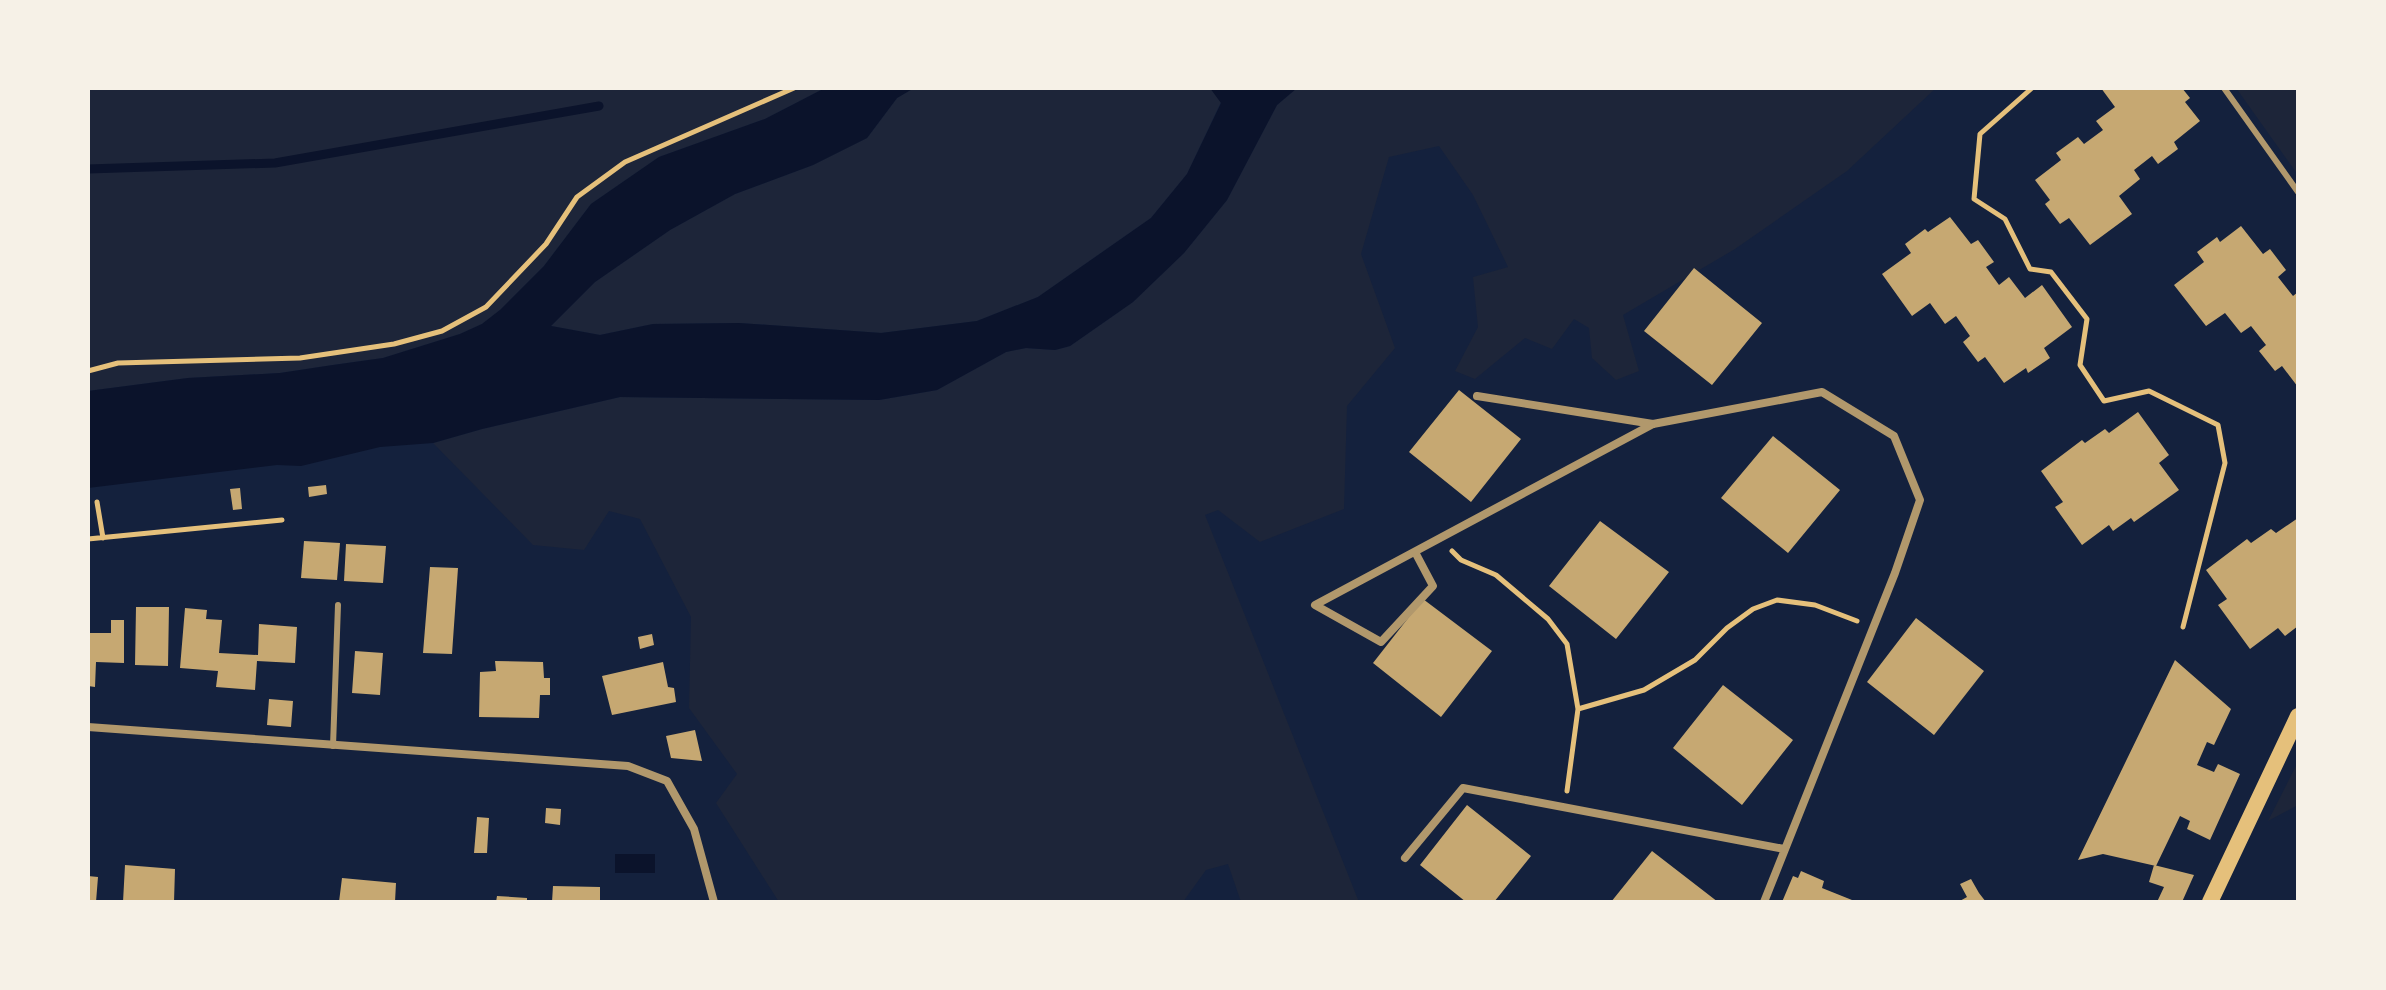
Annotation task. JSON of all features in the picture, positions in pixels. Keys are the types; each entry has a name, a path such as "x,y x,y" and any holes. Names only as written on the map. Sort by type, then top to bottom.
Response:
{"main road":[{"path":"2210,902 2298,716"}],"street":[{"path":"1415,552 1433,586 1381,642 1315,605 1653,424 1822,392 1894,436 1920,500 1764,902"},
{"path":"1477,396 1653,424"},
{"path":"88,727 628,766 667,781 694,829 714,902"},
{"path":"1405,858 1463,788 1784,849"}],"lane":[{"path":"2224,88 2298,192"},
{"path":"333,746 338,605"}],"path":[{"path":"88,371 118,363 300,358 394,344 442,331 486,307 546,244 577,197 625,162 794,88"},
{"path":"2032,88 1980,134 1974,199 2005,219 2030,269 2051,272 2087,319 2080,365 2104,401 2149,391 2218,425 2225,463 2183,627"},
{"path":"97,502 103,538"},
{"path":"88,539 282,520"},
{"path":"1440,538 1461,560 1496,575 1548,619 1567,644 1578,709 1565,808"},
{"path":"1578,709 1644,690 1695,660 1727,628 1753,609 1777,600 1815,605 1873,627"}],"shaded area":[{"path":"88,88 825,88 765,119 659,157 591,204 544,266 500,310 482,324 460,334 383,358 280,373 188,378 88,391"},
{"path":"825,88 914,88 897,98 867,138 813,165 735,194 670,230 595,282 551,326 600,335 653,324 739,323 881,333 977,321 1038,297 1151,218 1187,174 1221,103 1210,88 1297,88 1277,105 1227,200 1184,253 1133,302 1070,346 1055,350 1026,348 1006,352 937,390 879,400 620,397 433,443 380,447 301,466 277,465 88,488 88,391 188,378 280,373 383,358 460,334 482,324 500,310 544,266 591,204 659,157 765,119"},
{"path":"914,88 1210,88 1221,102 1187,174 1151,218 1038,297 977,321 881,333 739,323 653,324 600,335 551,326 595,282 670,230 735,194 813,165 867,138 897,98"},
{"path":"1297,88 1936,88 1847,171 1735,249 1623,315 1639,371 1616,380 1592,358 1589,328 1574,319 1552,349 1525,338 1475,379 1455,371 1478,327 1473,277 1508,267 1473,195 1439,146 1389,157 1361,254 1395,348 1347,406 1344,509 1260,542 1218,510 1205,515 1359,902 1241,902 1228,864 1206,870 1183,902 779,902 716,803 737,774 689,708 691,617 640,519 609,511 584,550 533,545 433,443 620,397 879,400 937,390 1006,352 1026,348 1055,350 1070,346 1133,302 1184,253 1227,200 1277,105"},
{"path":"2236,88 2298,88 2298,175"},
{"path":"2298,762 2298,805 2268,821"},
{"path":"615,854 655,854 655,873 615,873"}],"building":[{"path":"2101,88 2182,88 2190,98 2185,102 2200,121 2174,142 2178,149 2158,164 2152,156 2134,170 2140,179 2119,196 2132,214 2090,245 2069,218 2060,224 2045,204 2050,200 2035,180 2061,160 2056,153 2078,137 2084,144 2103,130 2096,121 2115,107"},
{"path":"1950,217 1971,244 1978,240 1994,262 1986,267 1999,285 2009,277 2025,298 2042,285 2072,327 2044,348 2050,358 2028,373 2026,368 2004,383 1985,357 1978,362 1963,342 1970,336 1956,316 1945,324 1930,303 1912,316 1882,274 1911,253 1905,244 1925,229 1928,232"},
{"path":"2241,226 2263,254 2270,249 2286,270 2278,277 2293,296 2298,292 2298,387 2282,366 2275,371 2259,351 2266,345 2251,326 2241,333 2225,313 2206,326 2174,285 2204,262 2197,252 2217,237 2220,242"},
{"path":"1694,268 1762,323 1712,385 1644,331"},
{"path":"1459,390 1521,439 1471,502 1409,452"},
{"path":"2138,412 2169,455 2159,463 2179,490 2134,522 2131,518 2113,531 2109,525 2082,545 2055,507 2063,502 2041,471 2082,440 2085,443 2105,429 2109,433"},
{"path":"1773,436 1840,490 1788,553 1721,498"},
{"path":"326,485 327,494 309,497 308,487"},
{"path":"240,488 242,509 233,510 230,489"},
{"path":"2298,518 2298,626 2285,636 2278,628 2250,649 2218,605 2227,599 2206,570 2247,539 2251,543 2271,529 2276,533"},
{"path":"1600,521 1669,572 1616,639 1549,586"},
{"path":"304,541 340,543 337,580 301,578"},
{"path":"346,544 386,546 383,583 344,581"},
{"path":"430,567 458,568 452,654 423,653"},
{"path":"1423,599 1492,651 1441,717 1373,663"},
{"path":"136,607 169,607 168,666 135,665"},
{"path":"185,608 207,610 206,619 222,620 219,653 258,655 259,624 297,627 295,663 257,661 255,690 216,687 218,671 180,668"},
{"path":"1916,618 1984,671 1934,735 1867,682"},
{"path":"111,620 124,620 124,663 96,662 95,687 88,686 88,633 111,633"},
{"path":"652,634 654,645 640,649 638,637"},
{"path":"355,651 383,653 380,695 352,693"},
{"path":"2175,660 2231,709 2214,745 2207,742 2197,765 2214,772 2218,764 2240,774 2210,840 2187,829 2190,821 2180,816 2156,866 2103,854 2078,860"},
{"path":"495,661 543,662 544,678 550,678 550,695 540,695 539,718 479,717 480,672 496,671"},
{"path":"663,662 668,687 674,688 676,702 612,715 602,676"},
{"path":"1723,685 1793,740 1742,805 1673,748"},
{"path":"269,699 293,701 291,727 267,725"},
{"path":"695,730 702,761 671,758 666,736"},
{"path":"1467,805 1531,856 1494,902 1466,902 1420,865"},
{"path":"546,808 561,809 560,825 545,823"},
{"path":"477,817 489,818 487,853 474,853"},
{"path":"1652,851 1718,902 1611,902"},
{"path":"125,865 175,869 174,902 123,902"},
{"path":"2154,865 2194,875 2182,902 2157,902 2164,887 2149,882"},
{"path":"1801,871 1824,881 1822,888 1857,902 1782,902 1793,876 1798,878"},
{"path":"88,876 98,877 96,902 88,902"},
{"path":"342,878 396,883 395,902 339,902"},
{"path":"1971,879 1986,902 1958,902 1967,897 1960,884"},
{"path":"553,886 600,887 600,902 552,902"},
{"path":"497,896 527,898 527,902 496,902"}],"waterway":[{"path":"88,169 275,163 599,106"}]}
